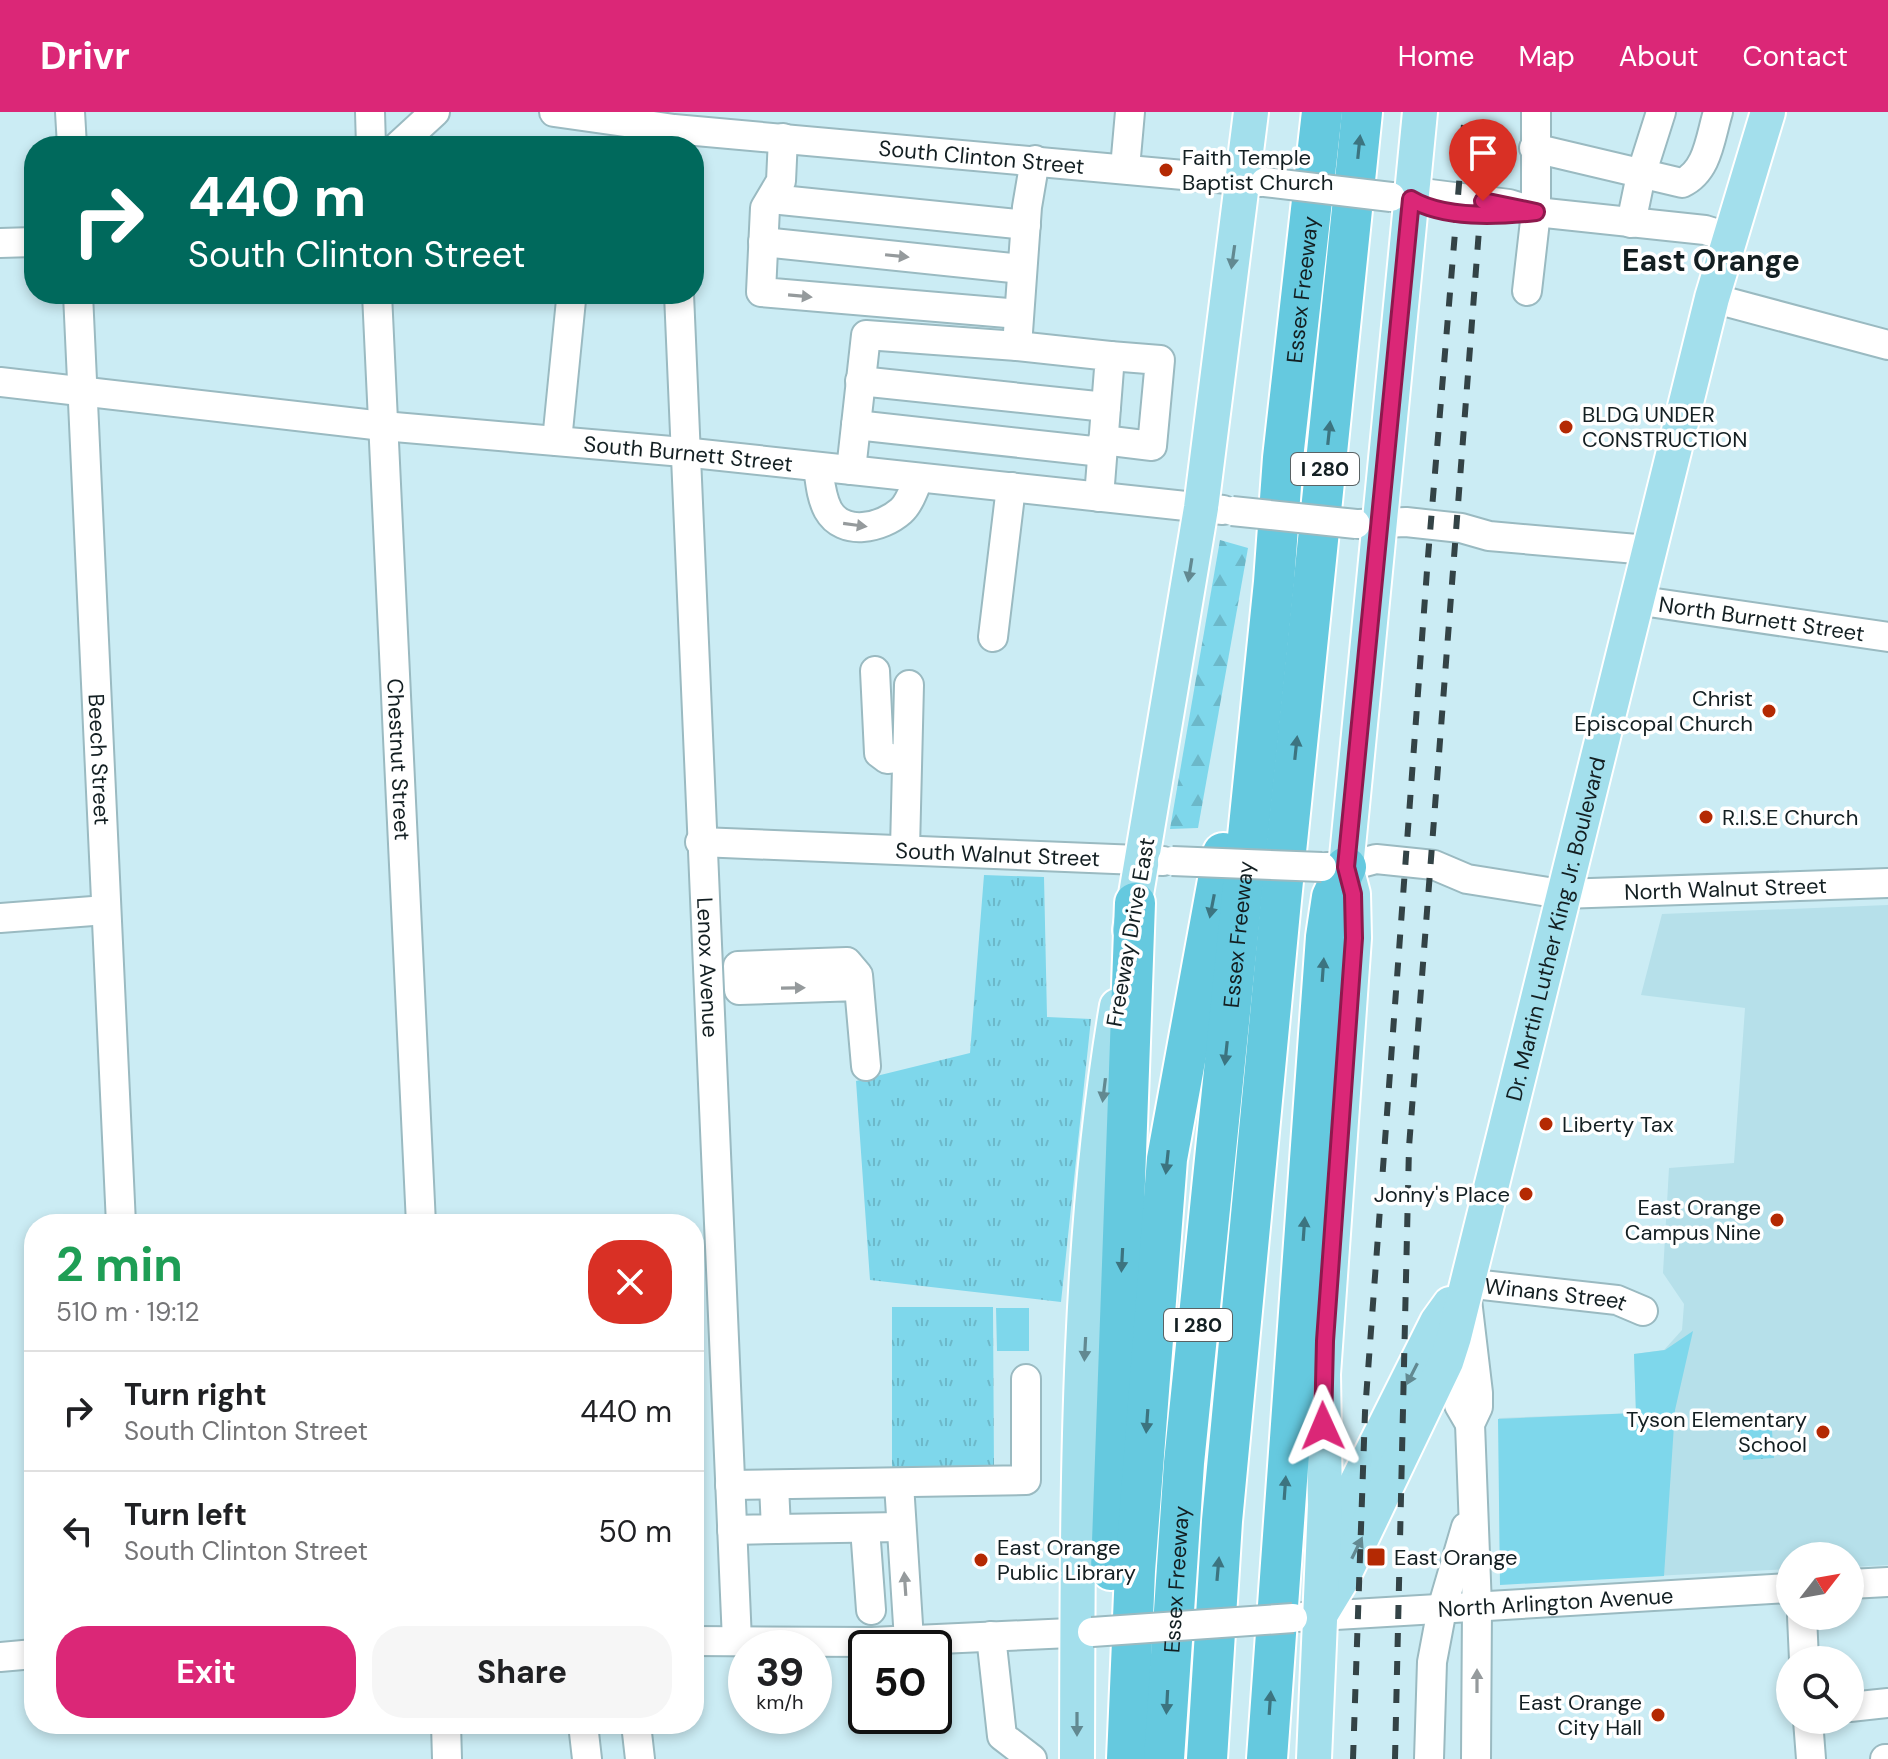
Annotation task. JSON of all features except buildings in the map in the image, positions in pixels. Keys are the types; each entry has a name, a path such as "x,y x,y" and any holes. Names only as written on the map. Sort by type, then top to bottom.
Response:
{"highway":[{"name":"Essex Freeway","path":"1164,1759 1182,1490 1274,582 1283,458 1322,112"},
{"name":"Essex Freeway","path":"1207,1759 1221,1534 1278,931 1362,112"},
{"path":"1127,1759 1135,1571 1167,1159 1274,582"},
{"path":"1267,1759 1326,937 1334,867"},
{"path":"1109,1759 1112,1485 1127,1172 1135,903"}],"main road":[{"name":"Freeway Drive East","path":"1077,1759 1085,1632 1080,1477 1092,1206 1106,1071 1135,903 1157,860 1216,509 1254,181 1251,112"},
{"path":"1322,1553 1326,1478 1323,1374 1354,938 1353,894 1334,867 1401,198 1420,112"},
{"name":"Dr. Martin Luther King Jr. Boulevard","path":"1306,1617 1355,1551 1446,1362 1454,1337 1635,600 1763,113"},
{"name":"Dr. Martin Luther King Jr. Boulevard","path":"1314,1759 1306,1617 1322,1553 1437,1322 1465,1283"}],"street":[{"path":"70,112 71,136"},
{"path":"370,112 371,136"},
{"path":"409,136 435,112"},
{"name":"South Clinton Street","path":"554,112 669,136"},
{"path":"1125,168 1130,112"},
{"path":"1527,291 1536,212 1536,112"},
{"path":"1631,223 1641,175 1661,112"},
{"path":"1534,148 1672,183 1693,178 1702,166 1718,112"},
{"name":"South Clinton Street","path":"704,137 783,138 1125,168 1401,198 1430,194 1509,204 1536,212 1705,230 1731,238"},
{"path":"783,138 776,190 765,208 761,292 1019,314"},
{"path":"1017,346 1026,216 1035,160"},
{"path":"776,190 1026,216"},
{"path":"0,243 24,242"},
{"path":"763,242 1022,269"},
{"path":"1712,298 1888,345"},
{"path":"851,470 867,301"},
{"name":"Beech Street","path":"78,304 121,1214"},
{"name":"Chestnut Street","path":"377,304 421,1214"},
{"path":"557,441 571,304"},
{"name":"Lenox Avenue","path":"679,304 683,452 737,1630"},
{"path":"856,425 1103,446 1152,446 1160,360 866,335"},
{"path":"1099,497 1110,356"},
{"path":"860,381 1106,407"},
{"name":"South Burnett Street","path":"0,382 383,426 683,452 1366,525 1420,524 1461,528 1489,536 1648,550"},
{"path":"818,467 823,500 830,514 853,527 875,526 904,509 919,478"},
{"path":"993,637 1011,487"},
{"name":"North Burnett Street","path":"1635,600 1888,637"},
{"path":"875,671 879,753 887,759 907,757"},
{"path":"905,849 909,685"},
{"name":"South Walnut Street","path":"700,842 1334,867 1376,859 1434,865 1453,876 1561,894"},
{"name":"North Walnut Street","path":"1561,894 1888,883"},
{"path":"0,918 106,910"},
{"path":"706,977 738,977 738,966 853,974 866,1066"},
{"path":"1465,1283 1478,1402 1470,1424 1477,1607 1476,1759"},
{"name":"Winans Street","path":"1465,1283 1617,1300 1643,1311"},
{"path":"1454,1337 1459,1405 1470,1424"},
{"path":"730,1485 1026,1480 1026,1379"},
{"path":"899,1484 908,1630"},
{"path":"774,1485 776,1529"},
{"path":"1429,1759 1429,1690 1442,1609 1472,1507"},
{"path":"732,1530 901,1527"},
{"path":"865,1528 871,1610"},
{"path":"1864,1583 1888,1582"},
{"name":"North Arlington Avenue","path":"952,1638 1776,1589"},
{"path":"991,1636 1002,1736 1032,1759"},
{"name":"North Arlington Avenue","path":"704,1641 728,1641"},
{"path":"0,1657 24,1655"},
{"path":"1864,1706 1888,1703"},
{"path":"446,1734 447,1759"},
{"path":"584,1734 587,1759"},
{"path":"637,1734 640,1759"},
{"path":"1809,1734 1811,1759"}],"shaded area":[{"name":"East Orange Campus Nine","path":"1888,905 1888,1565 1864,1566 1864,1542 1776,1542 1776,1570 1500,1584 1499,1418 1636,1413 1634,1354 1664,1350 1682,1330 1684,1304 1663,1273 1669,1168 1734,1163 1745,1008 1641,995 1662,914"}],"green space":[{"path":"1220,540 1248,548 1198,828 1170,829"},
{"path":"984,875 1044,877 1047,1017 1091,1019 1061,1302 870,1280 856,1081 970,1053"},
{"path":"892,1307 993,1307 994,1473 892,1473"},
{"path":"996,1308 1029,1308 1029,1351 997,1351"},
{"path":"1693,1331 1675,1410 1664,1576 1500,1585 1498,1419 1636,1413 1634,1354 1665,1350"},
{"path":"1771,1417 1774,1458 1743,1460 1740,1419"}],"railway":[{"path":"1353,1759 1365,1412 1428,557 1465,112"},
{"path":"1395,1759 1409,1147 1488,112"}],"place":[{"name":"Faith Temple Baptist Church","path":"1166,170"},
{"name":"BLDG UNDER CONSTRUCTION","path":"1566,427"},
{"name":"Christ Episcopal Church","path":"1769,711"},
{"name":"R.I.S.E Church","path":"1706,817"},
{"name":"Liberty Tax","path":"1546,1124"},
{"name":"Jonny's Place","path":"1526,1194"},
{"name":"East Orange Campus Nine","path":"1777,1220"},
{"name":"Tyson Elementary School","path":"1823,1432"},
{"name":"East Orange","path":"1376,1557"},
{"name":"East Orange Public Library","path":"981,1560"},
{"name":"East Orange City Hall","path":"1658,1715"}],"district":[{"name":"East Orange","path":"1711,261"}],"route":[{"path":"1323,1426 1325,1341 1355,923 1353,894 1346,867 1411,199 1427,208 1506,216 1536,212 1483,201"}]}
